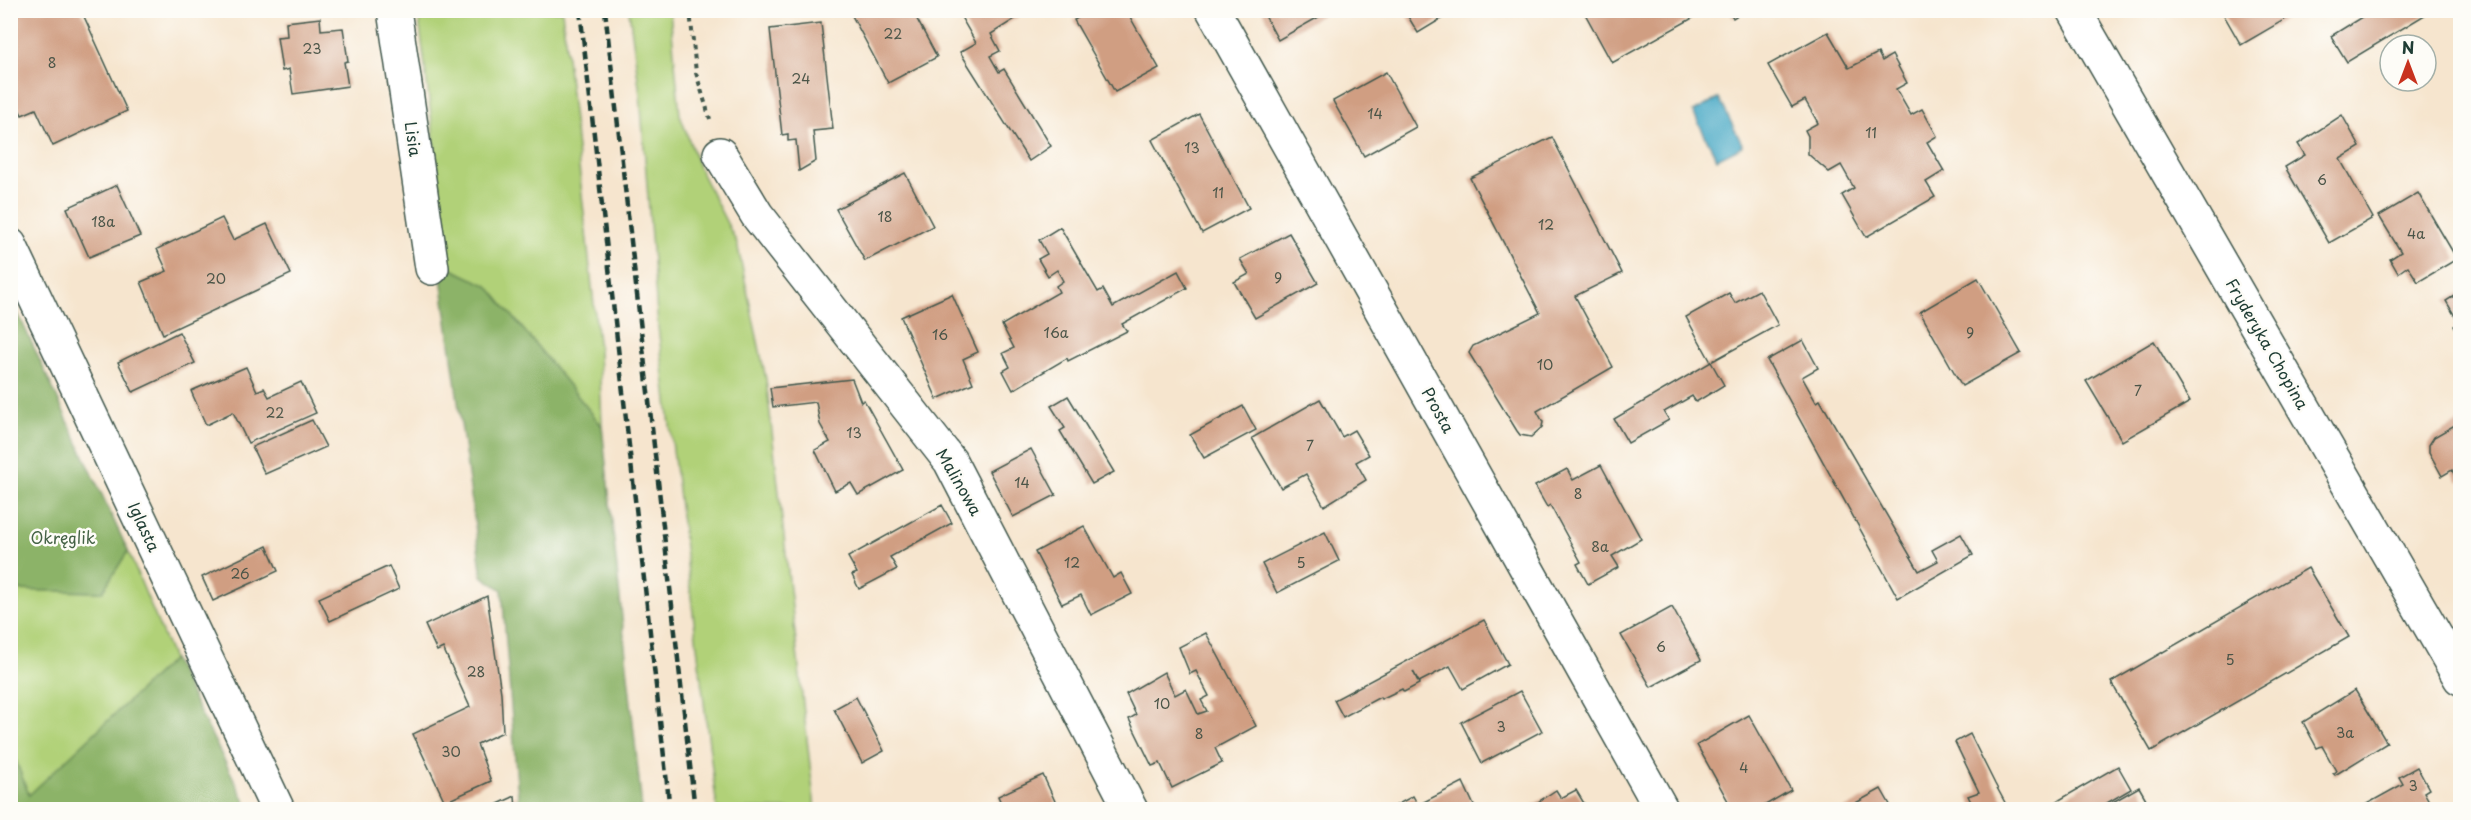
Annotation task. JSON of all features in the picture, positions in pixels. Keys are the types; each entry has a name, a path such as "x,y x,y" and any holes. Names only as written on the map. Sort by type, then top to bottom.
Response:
{"street":[{"name":"Lisia","path":"394,10 432,268"},
{"name":"Prosta","path":"1213,10 1662,810"},
{"name":"Fryderyka Chopina","path":"2074,10 2460,678"},
{"name":"Malinowa","path":"720,154 757,215 950,461 1131,810"},
{"name":"Iglasta","path":"10,245 278,810"}],"path":[{"path":"690,10 696,73 720,154"}],"green space":[{"path":"418,11 562,11 599,351 602,426 488,286 439,263 433,200 440,187"},
{"path":"629,11 670,11 680,115 700,170 737,243 766,379 815,809 717,809 658,327 640,94"},
{"path":"439,263 488,286 602,426 642,809 519,809 502,590 482,576"},
{"name":"Okręglik","path":"11,298 128,551 102,592 11,590"},
{"path":"128,551 173,659 29,796 11,748 11,590 102,592"},
{"path":"173,659 249,809 11,809 11,748 29,795"}],"water":[{"path":"1719,98 1743,146 1717,159 1693,112"}],"building":[{"path":"10,10 81,10 127,111 53,146 36,109 22,115 10,90"},
{"path":"849,10 912,10 937,57 888,83"},
{"path":"957,10 1029,10 991,34 1000,51 990,56 999,72 1004,69 1051,146 1029,161 960,52 976,43"},
{"path":"1092,10 1126,10 1159,68 1115,92 1074,20"},
{"path":"1262,10 1331,10 1278,40"},
{"path":"1404,10 1456,10 1418,33"},
{"path":"1583,10 1707,10 1612,63"},
{"path":"1729,10 1746,10 1733,18"},
{"path":"2221,10 2301,10 2241,45"},
{"path":"2373,10 2433,10 2395,33 2378,33 2378,43 2347,62 2331,36"},
{"path":"320,18 321,30 343,28 348,61 344,62 348,86 293,94 289,69 282,71 277,37 287,36 286,22"},
{"path":"821,23 833,129 813,131 816,161 799,171 796,140 788,141 788,134 782,135 770,29"},
{"path":"1828,32 1849,68 1878,53 1882,61 1892,55 1907,83 1896,89 1911,115 1922,109 1937,136 1927,142 1944,171 1926,182 1935,197 1866,237 1842,195 1854,188 1841,165 1829,172 1808,154 1808,136 1805,130 1818,123 1805,100 1792,107 1768,65"},
{"path":"1386,72 1416,127 1364,156 1333,101"},
{"path":"1199,114 1249,208 1202,233 1152,140"},
{"path":"2342,115 2360,147 2340,159 2373,218 2329,243 2285,167 2305,155 2298,144"},
{"path":"1552,137 1622,273 1575,296 1613,367 1537,411 1543,422 1542,427 1531,437 1520,435 1517,431 1469,353 1473,346 1540,313 1470,178"},
{"path":"905,173 933,226 865,261 836,209"},
{"path":"117,185 140,236 89,257 67,208"},
{"path":"2418,193 2457,259 2418,282 2408,266 2398,273 2390,259 2401,252 2379,216"},
{"path":"222,218 233,240 267,224 291,274 163,334 141,282 167,271 157,249"},
{"path":"1060,227 1098,292 1103,289 1113,307 1178,271 1187,288 1122,324 1127,331 1068,361 1067,358 1013,390 1003,371 1010,367 1003,353 1014,348 1002,325 1059,292 1056,286 1063,281 1057,270 1048,276 1038,259 1047,254 1039,240"},
{"path":"1289,233 1318,283 1255,318 1234,282 1249,274 1240,259"},
{"path":"1978,278 2021,353 1962,386 1920,312"},
{"path":"1759,290 1778,325 1711,362 1686,317 1729,293 1735,303"},
{"path":"2460,292 2460,338 2454,326 2459,323 2446,301"},
{"path":"952,294 978,352 963,359 973,383 937,399 901,317"},
{"path":"179,332 195,363 133,392 118,362"},
{"path":"1803,340 1818,368 1802,377 1816,402 1820,400 1919,571 1938,561 1932,550 1961,534 1973,555 1898,598 1767,360"},
{"path":"2154,341 2190,402 2122,441 2086,381"},
{"path":"1711,362 1724,385 1696,402 1692,396 1664,412 1669,420 1628,443 1614,419"},
{"path":"246,367 257,391 264,388 269,397 301,382 316,413 248,443 233,412 206,425 191,391"},
{"path":"852,379 861,402 864,400 903,470 858,495 851,483 835,491 815,450 830,442 820,424 816,402 773,407 770,388"},
{"path":"1068,396 1114,472 1092,484 1060,431 1065,428 1051,406"},
{"path":"1320,399 1342,437 1354,430 1369,455 1356,462 1366,480 1324,506 1306,474 1281,488 1252,438"},
{"path":"1243,406 1256,430 1204,458 1190,435"},
{"path":"312,420 326,447 265,474 252,447"},
{"path":"2460,422 2460,480 2458,482 2452,470 2442,476 2429,452 2429,445 2434,437"},
{"path":"1031,449 1056,495 1013,517 989,471"},
{"path":"1601,465 1641,539 1612,556 1619,567 1588,584 1577,564 1581,562 1550,505 1547,507 1535,486 1567,469 1573,480"},
{"path":"942,505 952,523 890,557 897,569 859,589 852,575 857,573 848,557"},
{"path":"1084,526 1113,578 1121,573 1132,594 1091,615 1081,595 1062,604 1035,552"},
{"path":"1325,532 1339,561 1277,593 1262,564"},
{"path":"267,546 278,571 213,601 202,577"},
{"path":"389,566 399,589 330,621 319,598"},
{"path":"2308,568 2349,637 2151,751 2111,682"},
{"path":"487,596 501,693 503,732 477,744 491,781 445,802 413,734 470,707 443,648 437,651 425,625"},
{"path":"1672,607 1701,660 1651,687 1621,635"},
{"path":"1484,620 1508,664 1463,689 1450,666 1419,682 1413,671 1419,684 1404,692 1402,689 1381,699 1380,697 1343,717 1334,700"},
{"path":"1206,633 1256,726 1215,748 1222,763 1172,788 1160,763 1152,766 1129,719 1136,715 1126,694 1164,672 1175,695 1186,689 1198,714 1207,711 1201,700 1209,696 1196,671 1190,674 1179,647"},
{"path":"2355,690 2387,743 2335,775 2333,773 2336,771 2322,746 2317,748 2303,722"},
{"path":"1520,691 1542,731 1482,763 1461,722"},
{"path":"856,697 884,751 862,763 834,709"},
{"path":"1749,715 1791,790 1757,810 1733,810 1697,745"},
{"path":"1970,734 2009,810 1975,810 1968,796 1979,792 1955,742"},
{"path":"2118,766 2131,789 2095,810 2042,810"},
{"path":"2417,767 2429,789 2424,792 2434,810 2356,810 2403,784 2399,777"},
{"path":"1043,775 1059,810 1004,810 998,796"},
{"path":"1463,782 1476,810 1391,808 1413,796 1418,805"},
{"path":"2139,787 2150,806 2143,810 2099,810"},
{"path":"1881,789 1893,810 1843,810"},
{"path":"1556,790 1561,798 1576,790 1588,810 1526,810"},
{"path":"515,796 516,810 485,810 511,798"}],"railway":[{"path":"580,10 670,810"},
{"path":"605,10 695,810"}]}
